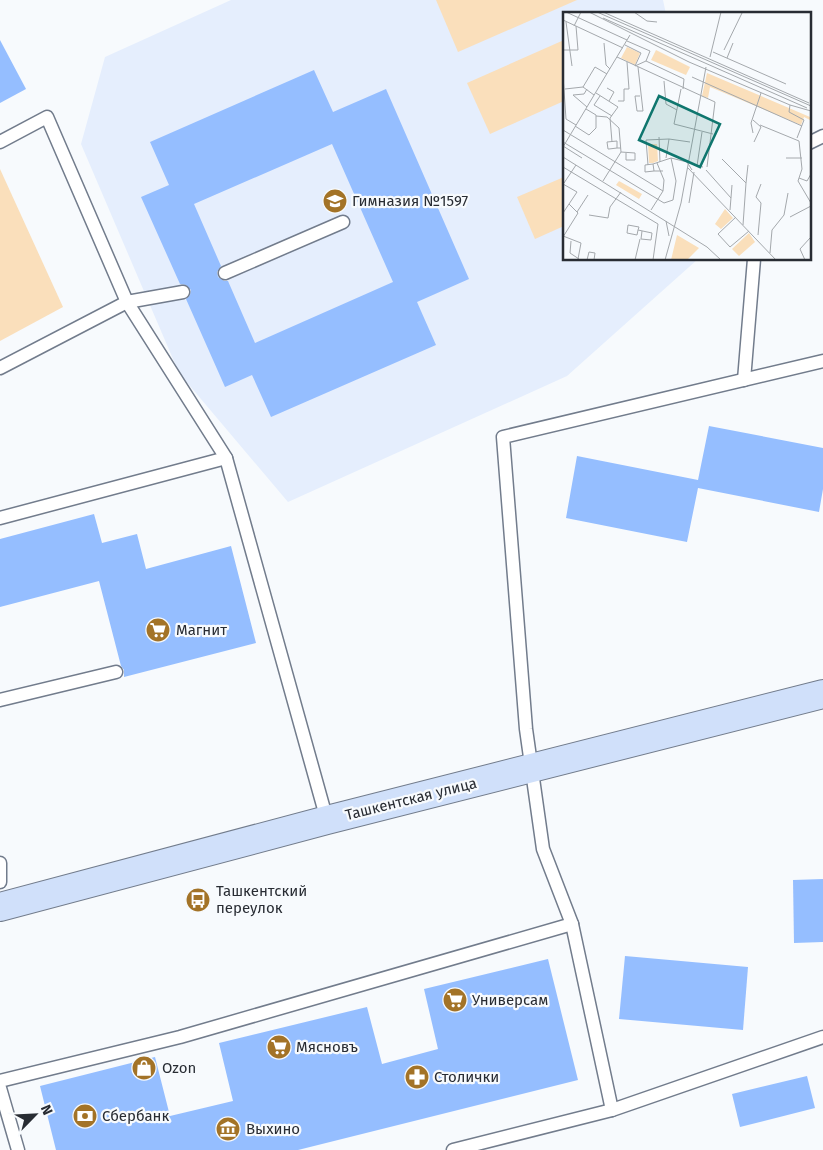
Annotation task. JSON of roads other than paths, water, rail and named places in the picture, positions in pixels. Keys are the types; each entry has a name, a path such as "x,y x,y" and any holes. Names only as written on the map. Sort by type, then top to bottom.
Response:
{"main road":[{"name":"Ташкентская улица","path":"0,907 327,820 823,694"}],"lane":[{"path":"0,142 47,117 127,302 226,458 327,820"},
{"path":"810,142 823,136"},
{"path":"225,273 342,222"},
{"path":"744,380 754,260"},
{"path":"0,368 127,302 183,292"},
{"path":"612,1110 572,924 543,849 526,730 503,437 823,361"},
{"path":"0,518 226,458"},
{"path":"0,700 116,672"},
{"path":"0,863 0,882"},
{"path":"0,1081 180,1037 572,924"},
{"path":"453,1150 612,1110 823,1037"},
{"path":"0,1088 18,1150"}],"place":[{"name":"Гимназия №1597","path":"335,201"},
{"name":"Магнит","path":"158,630"},
{"name":"Ташкентский переулок","path":"198,900"},
{"name":"Универсам","path":"455,1000"},
{"name":"Мясновъ","path":"279,1047"},
{"name":"Ozon","path":"144,1068"},
{"name":"Столички","path":"417,1077"},
{"name":"Сбербанк","path":"85,1116"},
{"name":"Выхино","path":"228,1129"}]}
